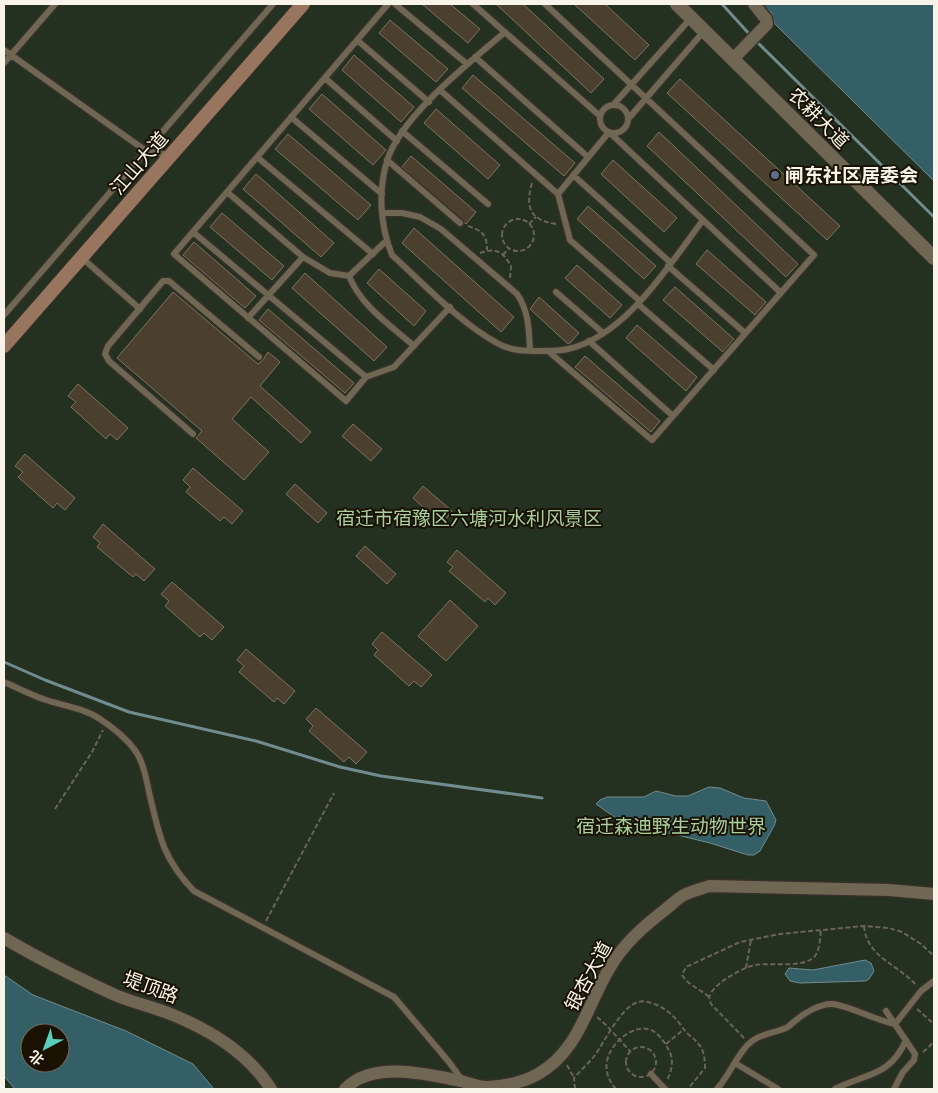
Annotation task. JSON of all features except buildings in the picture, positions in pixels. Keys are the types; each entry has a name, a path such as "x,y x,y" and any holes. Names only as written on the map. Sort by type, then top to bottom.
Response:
{"main road":[{"name":"江山大道","path":"4,346 302,4"}],"street":[{"name":"农耕大道","path":"677,4 934,258"},
{"path":"733,59 767,24 766,19 754,4"},
{"name":"银杏大道","path":"345,1089 361,1078 386,1071 462,1081 476,1087 525,1080 538,1074 554,1063 570,1046 609,969 630,940 651,920 683,896 709,886 889,890 934,894"},
{"name":"堤顶路","path":"4,938 116,995 172,1014 212,1034 232,1046 248,1061 271,1089"}],"lane":[{"path":"4,63 55,4"},
{"path":"4,315 273,4"},
{"path":"388,4 174,254 346,402 366,378 394,367 450,308"},
{"path":"394,4 467,64"},
{"path":"473,4 600,116 602,126 781,293"},
{"path":"544,4 814,255 652,440 548,351"},
{"path":"600,116 605,108 614,104 691,18"},
{"path":"609,132 618,133 623,131 629,118 704,31"},
{"path":"505,32 467,64 402,131 387,160 382,183 382,213 386,241 392,255 460,317 498,344 521,351 568,349 589,341 611,329 639,302 670,265 703,220"},
{"path":"357,40 429,102"},
{"path":"4,50 146,151 170,155"},
{"path":"475,57 588,157"},
{"path":"325,78 397,141"},
{"path":"440,90 558,194 570,240 714,370"},
{"path":"614,104 626,110 629,118"},
{"path":"291,117 382,194"},
{"path":"402,131 488,204"},
{"path":"558,194 609,132"},
{"path":"257,157 372,254"},
{"path":"387,160 460,223"},
{"path":"573,175 746,333"},
{"path":"227,192 302,257 330,273 349,276"},
{"path":"382,213 402,213 420,217 441,229 509,287 524,304 529,330 530,351"},
{"path":"193,232 366,378"},
{"path":"349,276 386,241"},
{"path":"81,257 140,308"},
{"path":"248,318 302,257"},
{"path":"349,276 354,288 365,302 414,346"},
{"path":"193,434 107,358 105,354 108,346 162,281 168,280 258,357"},
{"path":"556,292 603,333"},
{"path":"589,341 673,416"},
{"path":"4,682 43,699 84,711 106,723 123,736 135,750 145,773 160,838 167,857 180,877 194,891 394,998 449,1062 462,1081"},
{"path":"895,1024 921,991 934,981"},
{"path":"717,1089 749,1044 761,1036 787,1028 797,1019 821,1005 842,1006 879,1021 895,1024"},
{"path":"886,1011 914,1051 914,1060 903,1072 894,1089"},
{"path":"835,1089 877,1074 886,1068 897,1057 906,1040"},
{"path":"735,1063 778,1089"},
{"path":"651,1074 664,1088"}],"path":[{"path":"535,174 530,190 529,206 536,217 550,223 566,225"},
{"path":"529,224 536,217"},
{"path":"513,220 529,224 534,236 530,246 521,251 508,248 502,236 505,226 513,220"},
{"path":"460,223 483,234 487,240 487,250"},
{"path":"503,255 508,248"},
{"path":"472,256 487,250 503,255 511,266 509,287"},
{"path":"55,809 92,752 106,723"},
{"path":"262,927 334,793"},
{"path":"864,926 865,937 873,950 912,980 921,991"},
{"path":"749,1044 711,1004 709,997 697,987 687,982 682,975 686,967 740,942 780,934 864,926 889,928 902,932 921,944 934,956"},
{"path":"709,997 711,992 721,983 746,968 768,964 797,964 814,957 818,950 821,930"},
{"path":"746,968 751,940"},
{"path":"574,1078 593,1057 627,1008 639,1002 650,1002 670,1013 696,1039 704,1050 705,1068 688,1089"},
{"path":"911,1004 934,1024"},
{"path":"589,1011 630,1051"},
{"path":"666,1044 684,1029"},
{"path":"616,1089 610,1083 607,1061 611,1051 620,1040 636,1030 651,1030 666,1044 671,1052 672,1065 664,1088"},
{"path":"914,1060 934,1042"},
{"path":"642,1046 651,1050 656,1060 656,1065 651,1074 642,1078 628,1072 625,1062 630,1051 642,1046"},
{"path":"562,1055 574,1078 575,1089"}],"green space":[{"name":"宿迁市宿豫区六塘河水利风景区","path":"4,4 934,4 934,1089 4,1089"}],"water":[{"path":"760,4 933,4 934,181 775,24 771,12"},
{"path":"709,787 720,788 744,798 766,801 776,820 760,851 754,855 748,855 710,843 620,821 596,804 607,797 644,797 656,791 676,796 688,796"},
{"path":"865,960 871,963 874,971 866,981 800,983 790,981 785,974 789,968 813,970"},
{"path":"4,975 33,995 126,1031 193,1064 214,1089 15,1089 4,1076"}],"waterway":[{"path":"722,4 752,37"},
{"path":"756,41 934,217"},
{"path":"4,662 129,712 256,741 340,767 381,776 542,798"}],"place":[{"name":"闸东社区居委会","path":"775,175"}],"park label":[{"name":"宿迁森迪野生动物世界","path":"671,826"}]}
